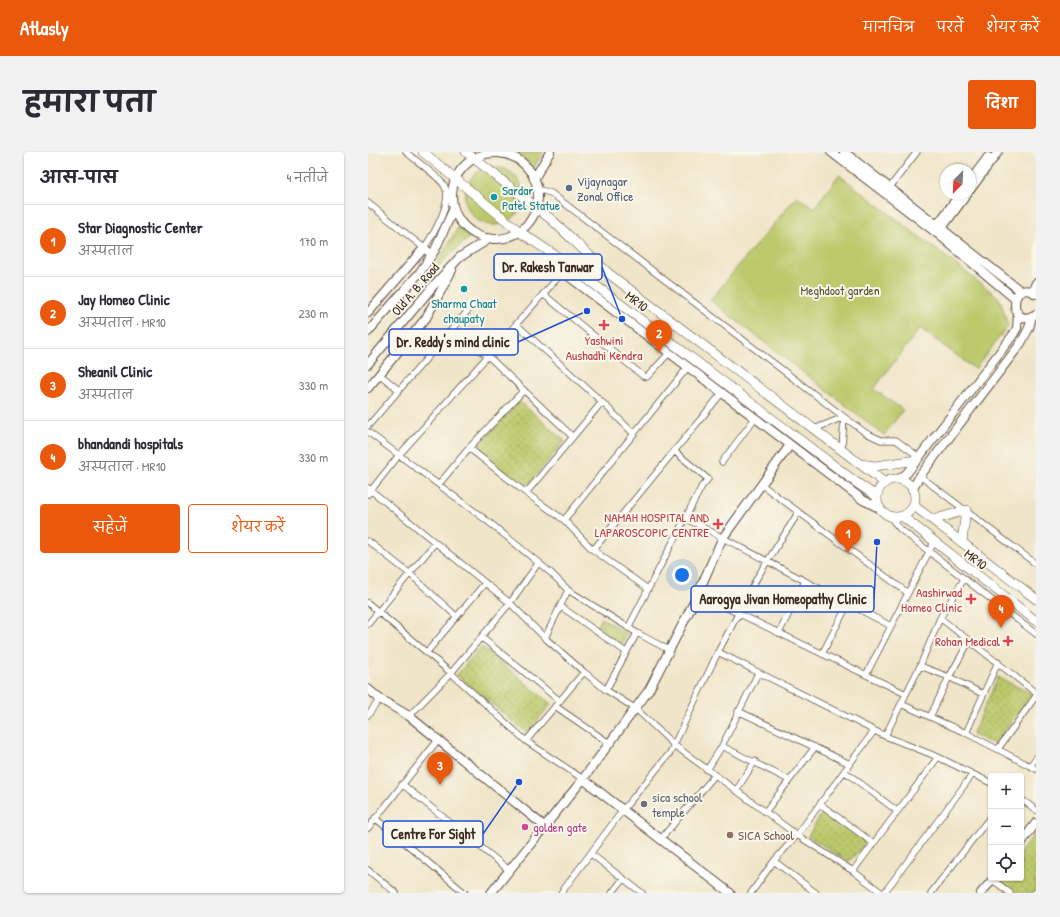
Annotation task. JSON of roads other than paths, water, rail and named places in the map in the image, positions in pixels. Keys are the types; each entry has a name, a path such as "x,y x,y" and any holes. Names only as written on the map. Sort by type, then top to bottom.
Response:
{"main road":[{"name":"MR10","path":"423,152 566,269 857,484 876,496"},
{"name":"MR10","path":"466,152 476,158 537,208 608,273 884,483"},
{"path":"858,464 874,466 918,458"},
{"path":"899,479 909,485 912,489 915,500 914,505 907,514 902,516 889,516 880,508 876,496 884,483 899,479"},
{"name":"MR10","path":"914,505 1036,599"},
{"path":"933,520 966,510 962,542"},
{"name":"MR10","path":"902,516 1036,621"}],"street":[{"path":"368,313 433,236 440,220 447,193 444,184 406,152"},
{"path":"534,179 550,152"},
{"path":"831,152 1022,292 1034,293 1036,283"},
{"path":"890,187 917,152"},
{"path":"976,173 992,152"},
{"path":"976,182 998,152"},
{"path":"505,153 522,164 534,179 537,189 537,208 529,223 520,232 505,238 488,239 471,232 463,225 454,208 452,196 456,179 462,168 476,158 505,153"},
{"path":"849,153 890,187 1015,299"},
{"path":"537,189 551,192 844,418 866,433 881,440 896,440 918,458"},
{"path":"937,229 956,200"},
{"path":"937,229 962,200"},
{"path":"368,203 432,255"},
{"name":"Old A. B. Road","path":"368,332 420,272 432,255 454,208"},
{"name":"Old A. B. Road","path":"368,364 434,285 460,257 488,239"},
{"path":"368,388 426,318 460,257"},
{"path":"880,508 863,500 669,353 566,269 400,454 369,491 510,603 545,638 584,672 606,690 636,709 674,745 797,835 853,871 883,893 972,775"},
{"path":"1022,292 1015,299 1014,306 1018,313 1025,317 1034,315"},
{"path":"543,294 643,376 647,377 655,370 669,353"},
{"path":"368,426 452,331 472,306"},
{"path":"899,479 918,458 1013,336 1016,328 1018,313"},
{"path":"912,489 920,476 1021,343 1034,315"},
{"path":"516,324 602,402 634,434"},
{"path":"452,331 488,356 573,437"},
{"path":"564,520 688,367"},
{"path":"379,374 399,390"},
{"path":"439,484 469,448 524,390"},
{"path":"593,550 722,393"},
{"path":"526,494 602,402"},
{"path":"722,462 755,418"},
{"path":"814,429 844,418"},
{"path":"842,450 844,418"},
{"path":"368,432 400,454 539,562 568,590 628,628 670,650"},
{"path":"491,893 544,826 583,780 649,690 698,594 722,539 790,445"},
{"path":"469,448 526,494 564,520 593,550 648,589"},
{"path":"628,628 685,518 708,479 674,451"},
{"path":"920,476 1036,564"},
{"path":"762,485 908,593"},
{"path":"561,893 622,811 670,753 718,652 758,576 798,513"},
{"path":"889,516 900,529 1036,634"},
{"path":"685,518 722,539 891,626"},
{"path":"368,541 410,573 456,616"},
{"path":"866,675 928,551 934,542"},
{"path":"368,624 435,543"},
{"path":"409,716 451,673 510,603 539,562"},
{"path":"885,736 920,666 940,618 964,579"},
{"path":"779,633 805,581"},
{"path":"427,652 485,583"},
{"path":"545,638 568,590"},
{"path":"698,594 906,694"},
{"path":"368,603 427,652 526,741 583,780 730,893"},
{"path":"822,654 848,604"},
{"path":"560,606 626,652"},
{"path":"940,618 1036,693"},
{"path":"606,690 637,633"},
{"path":"481,637 560,701"},
{"path":"930,717 949,677 970,640"},
{"path":"718,652 874,731 938,757 988,782"},
{"path":"966,733 998,662"},
{"path":"920,666 949,677 983,694"},
{"path":"526,741 584,672"},
{"path":"707,770 722,746 758,673"},
{"path":"368,689 380,699 409,716 544,826"},
{"path":"998,749 1036,696"},
{"path":"368,715 380,699"},
{"path":"901,704 966,733 1036,769"},
{"path":"555,706 610,743"},
{"path":"738,711 850,764"},
{"path":"751,893 774,861 797,835 874,731"},
{"path":"368,828 438,740"},
{"path":"722,746 755,761 789,780"},
{"path":"765,812 815,747"},
{"path":"853,871 938,757"},
{"path":"1030,766 1036,758"},
{"path":"736,791 755,761"},
{"path":"844,771 897,811"},
{"path":"660,840 714,775"},
{"path":"402,784 509,870"},
{"path":"1024,802 1036,810"},
{"path":"820,804 873,843"},
{"path":"375,818 465,893"},
{"path":"931,893 988,820"},
{"path":"1024,838 1036,824"},
{"path":"591,854 642,893"},
{"path":"774,861 816,893"},
{"path":"368,870 396,893"},
{"path":"612,893 623,879"},
{"path":"981,893 991,881"},
{"path":"995,881 1010,893"}],"place":[{"name":"Vijaynagar Zonal Office","path":"569,188"},
{"name":"Sardar Patel Statue","path":"494,197"},
{"name":"Sharma Chaat chaupaty","path":"464,289"},
{"name":"Dr. Reddy's mind clinic","path":"587,311"},
{"name":"Dr. Rakesh Tanwar","path":"622,319"},
{"name":"Yashwini Aushadhi Kendra","path":"604,325"},
{"name":"Jay Homeo Clinic","path":"659,353"},
{"name":"NAMAH HOSPITAL AND LAPAROSCOPIC CENTRE","path":"718,524"},
{"name":"Aarogya Jivan Homeopathy Clinic","path":"877,542"},
{"name":"Star Diagnostic Center","path":"848,553"},
{"name":"Aashirwad Homeo Clinic","path":"971,599"},
{"name":"bhandandi hospitals","path":"1001,628"},
{"name":"Rohan Medical","path":"1008,641"},
{"name":"Centre For Sight","path":"519,782"},
{"name":"Sheanil Clinic","path":"440,785"},
{"name":"sica school temple","path":"644,804"},
{"name":"golden gate","path":"525,827"},
{"name":"SICA School","path":"730,835"}],"park label":[{"name":"Meghdoot garden","path":"840,290"}]}
